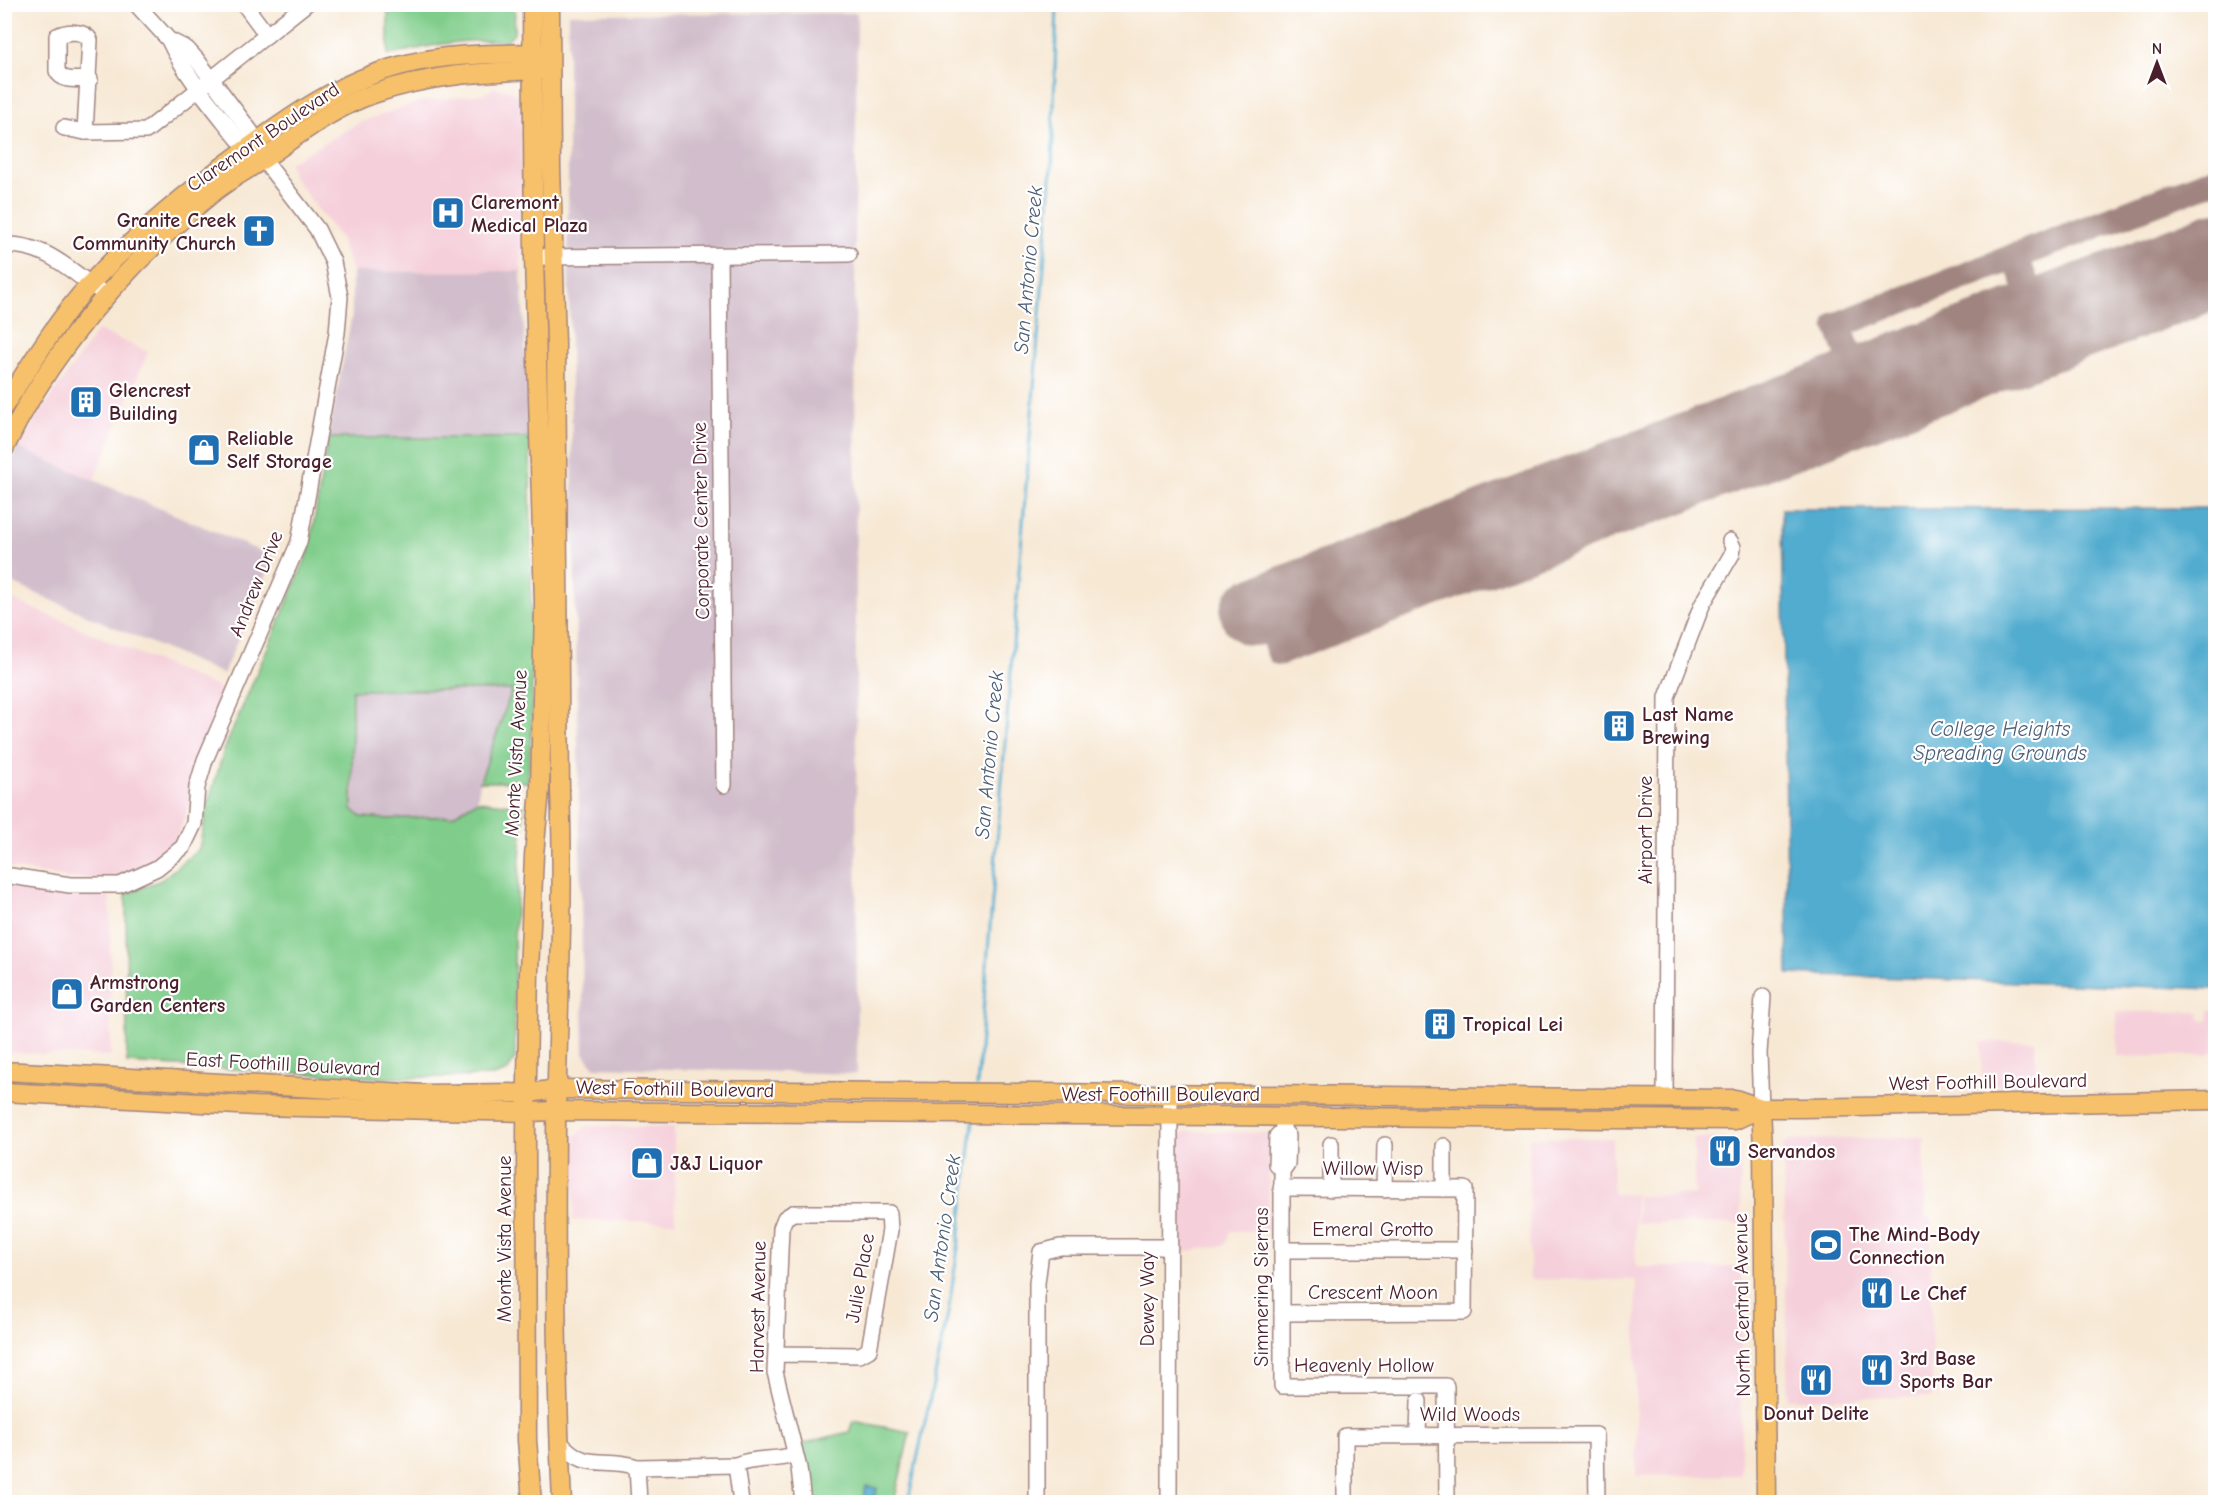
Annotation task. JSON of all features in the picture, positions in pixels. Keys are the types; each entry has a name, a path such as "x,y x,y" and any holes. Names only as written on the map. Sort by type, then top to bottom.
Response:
{"main road":[{"name":"Monte Vista Avenue","path":"532,4 534,258 544,605 540,790 534,855 529,972 527,1406 532,1503"},
{"name":"Monte Vista Avenue","path":"550,4 562,848 557,1111 556,1362 562,1503"},
{"name":"Claremont Boulevard","path":"4,406 56,326 90,284 159,216 250,142 322,98 365,77 404,64 439,58 532,62"},
{"name":"Claremont Boulevard","path":"4,448 18,420 73,334 106,295 170,231 217,190 331,114 370,95 408,83 449,74 551,61"},
{"name":"East Foothill Boulevard","path":"4,1071 424,1094 528,1093 558,1089"},
{"name":"West Foothill Boulevard","path":"558,1089 1735,1099 1761,1108 2216,1100"},
{"name":"East Foothill Boulevard","path":"4,1092 255,1106 557,1111"},
{"path":"757,1113 771,1104 818,1101 824,1097 825,1092"},
{"path":"1439,1118 1447,1110 1454,1108 1509,1108 1518,1102 1519,1098"},
{"path":"1546,1119 1551,1111 1557,1109 1610,1108 1620,1098"},
{"name":"West Foothill Boulevard","path":"557,1111 1169,1117 1283,1124 1439,1118 1735,1120 1761,1108"},
{"name":"North Central Avenue","path":"1761,1108 1766,1503"}],"street":[{"path":"136,4 170,40 187,49 251,132 250,142 239,140 199,89 177,56 170,40"},
{"path":"244,4 267,35"},
{"path":"64,128 86,132 146,131 306,4"},
{"path":"86,132 90,79 90,40 82,33 63,33 57,36 57,71 64,79 90,79"},
{"name":"Andrew Drive","path":"4,875 70,885 120,885 158,868 183,847 194,824 197,787 205,760 299,542 332,369 340,297 333,262 317,229 250,142"},
{"path":"4,245 17,245 53,256 106,295"},
{"path":"534,258 849,254"},
{"name":"Corporate Center Drive","path":"719,256 724,785"},
{"name":"Airport Drive","path":"1665,1099 1667,697 1701,605 1732,554 1733,547 1730,541"},
{"path":"1761,1108 1759,1053 1763,997"},
{"name":"Dewey Way","path":"1169,1503 1170,1095"},
{"name":"Simmering Sierras","path":"1282,1386 1282,1171 1276,1164 1282,1151 1277,1136 1283,1124"},
{"path":"1331,1144 1331,1189"},
{"path":"1384,1145 1384,1189"},
{"path":"1444,1146 1444,1189"},
{"name":"Willow Wisp","path":"1281,1188 1465,1189 1465,1250"},
{"name":"Harvest Avenue","path":"803,1503 803,1485 775,1372 781,1228 785,1218 793,1213 890,1213"},
{"name":"Julie Place","path":"776,1354 860,1355 869,1350 890,1230 890,1213"},
{"path":"1037,1503 1037,1283 1041,1252 1060,1246 1168,1247"},
{"name":"Emeral Grotto","path":"1282,1250 1465,1250"},
{"name":"Crescent Moon","path":"1282,1313 1464,1312 1465,1250"},
{"name":"Heavenly Hollow","path":"1282,1386 1446,1386 1447,1435"},
{"path":"1419,1401 1419,1435"},
{"path":"1447,1435 1447,1503"},
{"name":"Wild Woods","path":"1345,1503 1345,1436 1596,1435 1597,1503"},
{"path":"559,1441 570,1454 584,1460 637,1467 736,1465 747,1460 781,1459 794,1455"},
{"path":"736,1465 741,1503"},
{"path":"637,1467 639,1503"}],"shaded area":[{"path":"857,13 855,237 857,1074 594,1067 584,1053 568,240 568,14"},
{"path":"493,88 509,90 521,98 521,271 352,272 340,238 293,176 289,163 361,122 419,102 483,94"},
{"path":"521,271 530,438 328,438 352,315 352,272"},
{"path":"98,330 148,352 94,480 16,447"},
{"path":"16,447 274,557 223,674 5,580 5,474"},
{"path":"4,596 224,690 196,770 189,805 176,840 152,862 118,879 66,878 5,867"},
{"path":"352,689 512,690 480,782 477,801 452,816 386,819 361,817 352,810"},
{"path":"4,885 50,892 110,896 111,1056 5,1053"},
{"path":"2209,1011 2216,1011 2215,1052 2210,1052 2209,1055 2117,1057 2117,1012 2200,1012 2200,1020 2209,1021"},
{"path":"2035,1041 2036,1084 1982,1085 1981,1042"},
{"path":"587,1126 674,1127 675,1222 573,1220 575,1136"},
{"path":"1187,1131 1269,1133 1268,1231 1231,1231 1225,1245 1177,1253 1176,1140"},
{"path":"1924,1137 1925,1218 1931,1218 1932,1397 1788,1399 1783,1146 1789,1140"},
{"path":"1529,1138 1612,1138 1613,1194 1635,1194 1636,1267 1741,1267 1741,1475 1636,1476 1636,1280 1530,1279"},
{"path":"1694,1138 1734,1139 1740,1148 1741,1224 1637,1223 1637,1196 1694,1195"}],"green space":[{"path":"384,5 515,5 514,33 506,41 461,42 388,55 388,10"},
{"path":"328,438 530,438 532,723 528,782 480,782 512,690 352,690 352,809 361,817 386,819 452,816 477,801 524,806 514,938 515,1058 508,1071 494,1076 384,1078 127,1063 126,894 161,880 199,849 208,804 224,750 309,551"},
{"path":"853,1421 910,1432 894,1502 812,1502 811,1486 801,1444 849,1432"}],"water":[{"name":"College Heights Spreading Grounds","path":"2215,508 2215,989 1788,974 1782,509"},
{"path":"866,1486 877,1488 874,1502 863,1502"}],"waterway":[{"name":"San Antonio Creek","path":"977,1086 1052,167 1057,4"},
{"name":"San Antonio Creek","path":"908,1502 948,1314 973,1122"}],"taxiway":[{"path":"1876,425 1838,325 2216,179"},
{"path":"2015,256 2054,357"},
{"path":"1263,609 1280,652 2216,296"},
{"path":"1515,513 1531,556"}],"runway":[{"path":"1254,612 2216,246"}],"place":[{"name":"Claremont Medical Plaza","path":"448,213"},
{"name":"Granite Creek Community Church","path":"259,231"},
{"name":"Glencrest Building","path":"86,402"},
{"name":"Reliable Self Storage","path":"204,450"},
{"name":"Last Name Brewing","path":"1619,726"},
{"name":"Armstrong Garden Centers","path":"67,994"},
{"name":"Tropical Lei","path":"1440,1024"},
{"name":"Servandos","path":"1725,1151"},
{"name":"J&J Liquor","path":"647,1163"},
{"name":"The Mind-Body Connection","path":"1826,1245"},
{"name":"Le Chef","path":"1877,1293"},
{"name":"3rd Base Sports Bar","path":"1877,1370"},
{"name":"Donut Delite","path":"1816,1380"}]}
